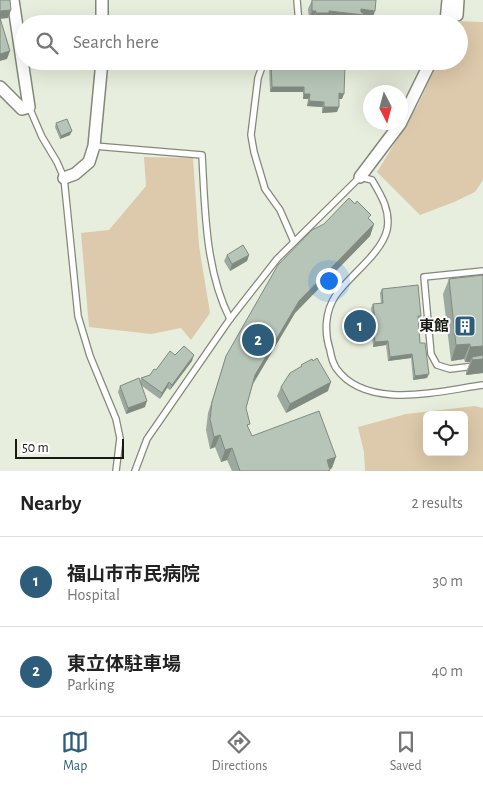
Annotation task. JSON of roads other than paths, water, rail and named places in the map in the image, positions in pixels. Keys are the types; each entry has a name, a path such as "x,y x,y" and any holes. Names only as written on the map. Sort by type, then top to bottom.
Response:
{"street":[{"path":"13,0 15,15"},
{"path":"102,0 102,15"},
{"path":"446,15 448,0"},
{"path":"457,15 458,0"},
{"path":"0,87 22,109 29,107 23,70"},
{"path":"64,178 75,174 89,162 94,146 101,70"},
{"path":"360,177 400,124 427,70"}],"lane":[{"path":"297,0 298,15"},
{"path":"261,70 258,78 251,135 254,152 265,189 280,210 294,242"},
{"path":"29,107 42,138 57,162 64,178 78,316 90,356 116,419 120,438 116,471"},
{"path":"94,146 202,155 207,239 223,305 230,319"},
{"path":"135,471 148,438 230,319 277,259 360,177 372,180 382,196 388,213 387,228 383,241 336,296 328,309 326,326 328,347 335,366 345,379 374,393 398,396 483,385"},
{"path":"483,271 424,277 431,354 437,365 450,369 483,365"}],"place":[{"name":"福山市市民病院","path":"360,326"},
{"name":"東館","path":"465,326"},
{"name":"東立体駐車場","path":"258,340"}]}
